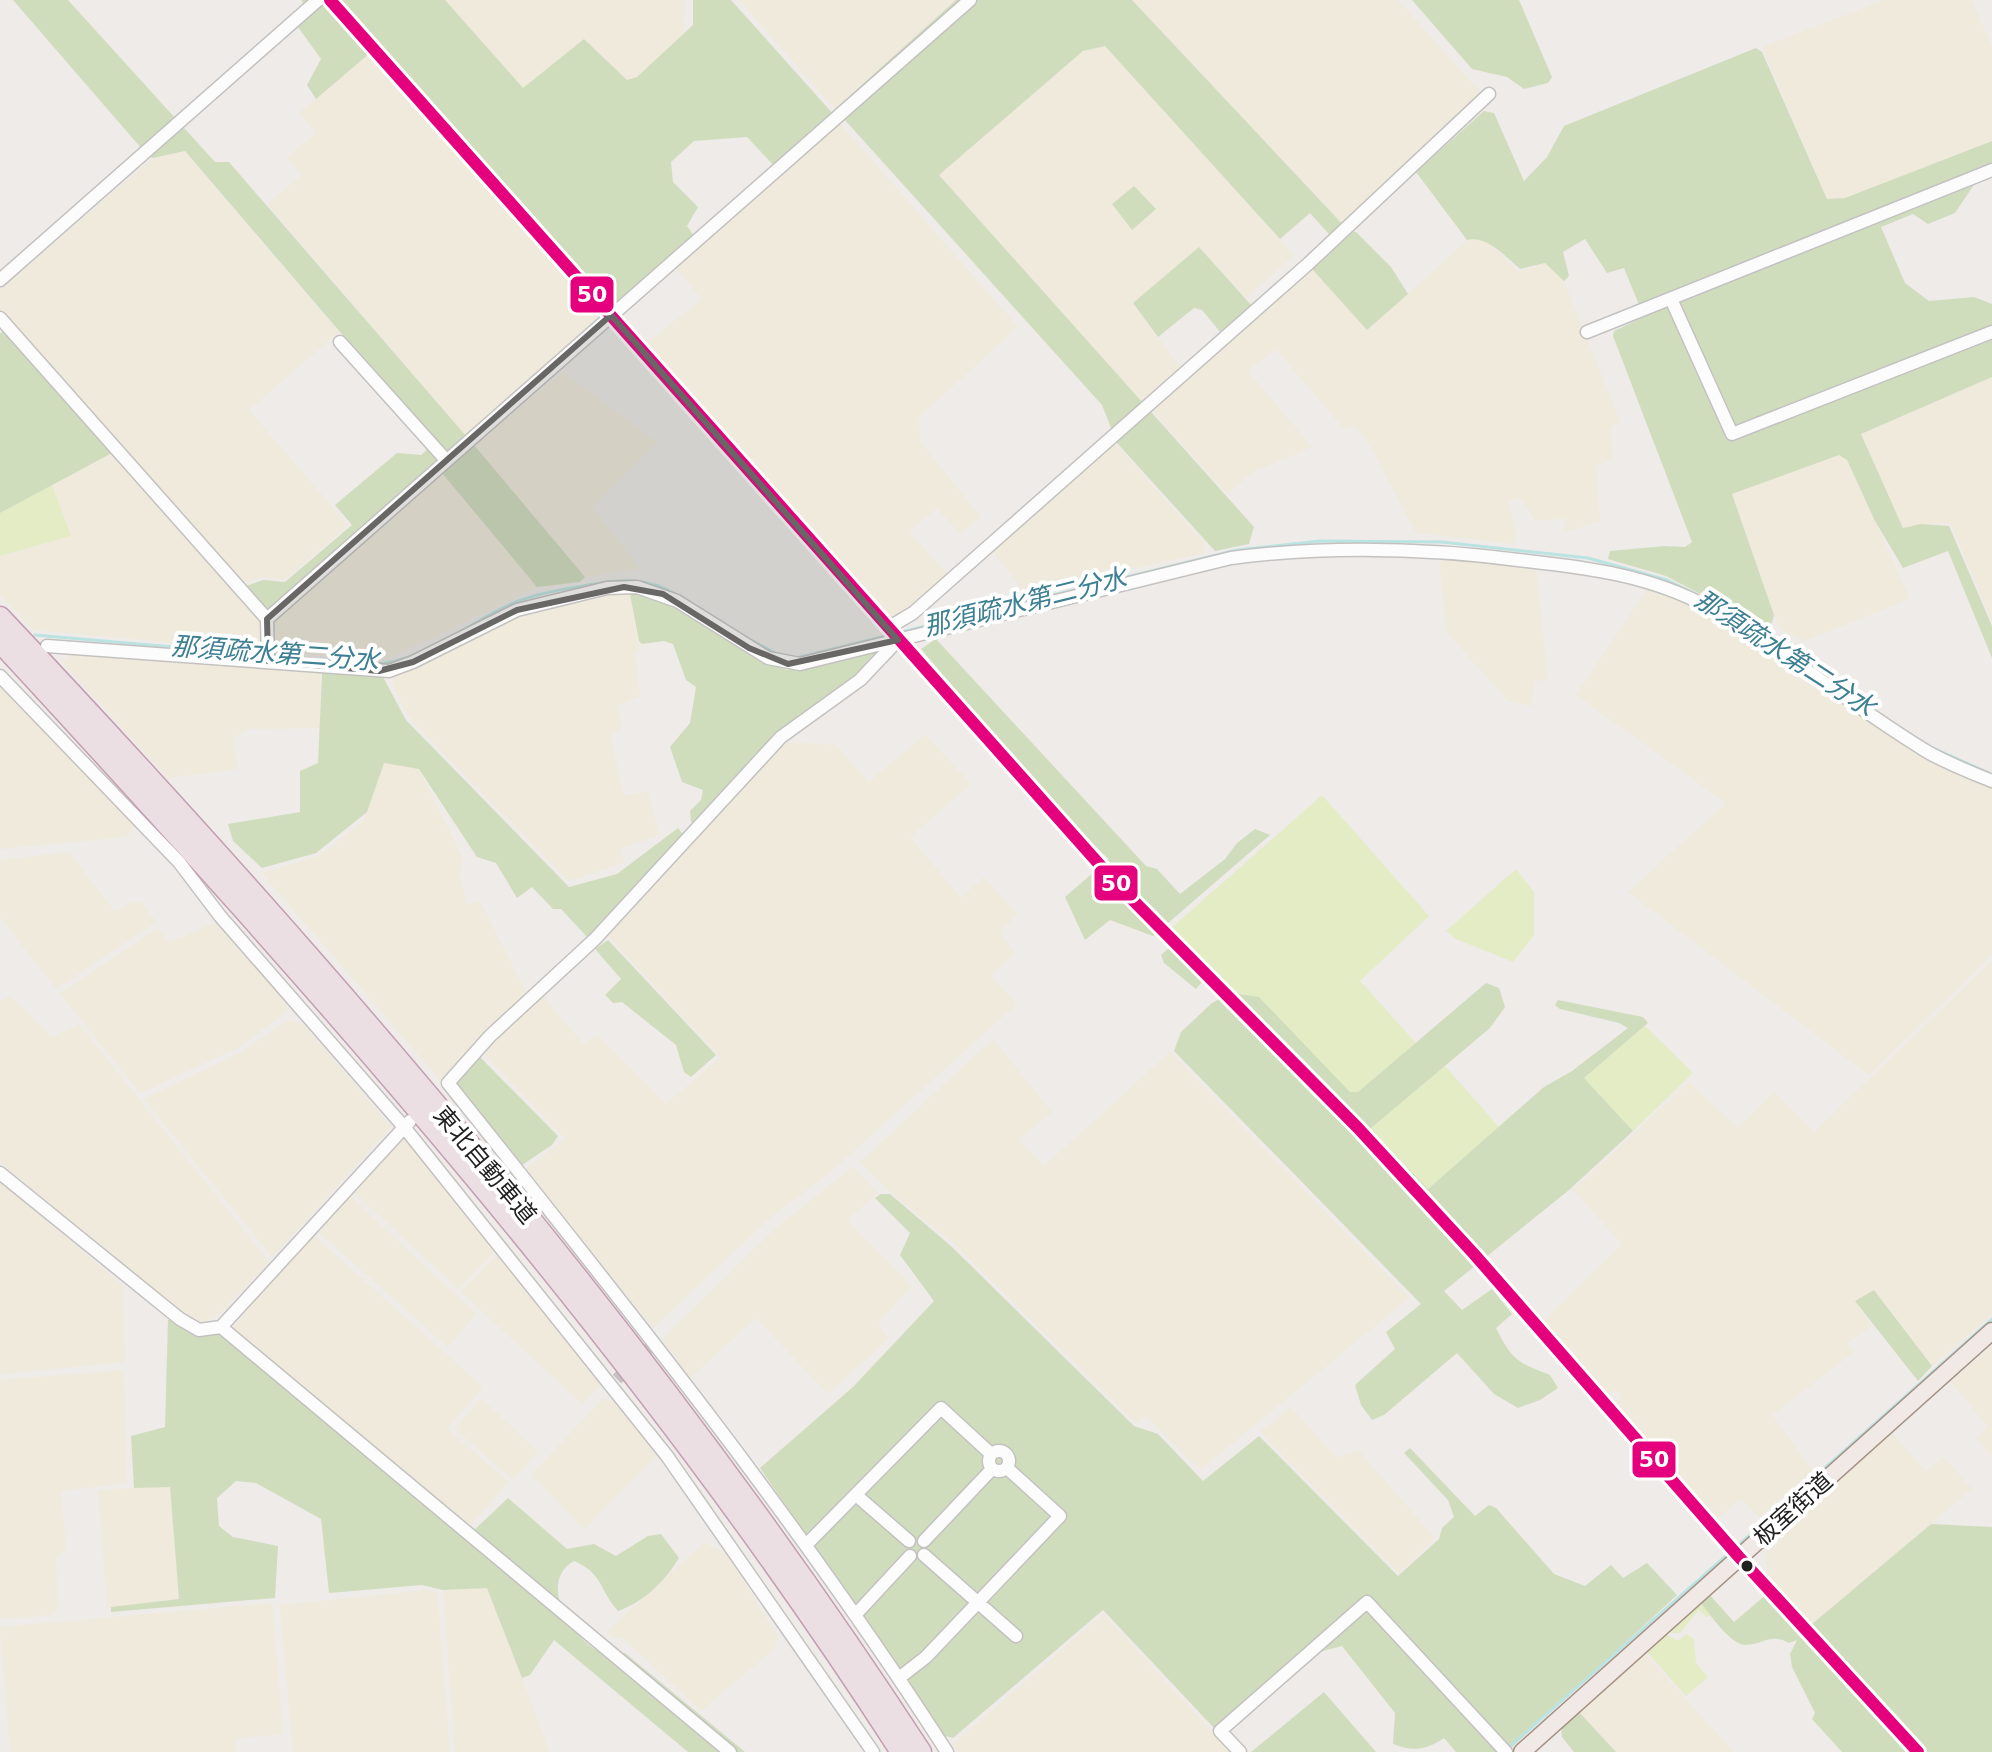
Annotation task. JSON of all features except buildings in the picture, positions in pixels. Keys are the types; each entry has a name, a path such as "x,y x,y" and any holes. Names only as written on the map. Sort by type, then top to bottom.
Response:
{"highway":[{"name":"東北自動車道","path":"0,617 281,926 512,1196 762,1519 921,1752"},
{"name":"東北自動車道","path":"0,642 269,938 500,1208 741,1520 901,1752"}],"main road":[{"name":"板室街道","path":"1522,1752 1992,1331"}],"street":[{"path":"0,280 318,0"},
{"path":"330,0 1115,882 1358,1128 1474,1254 1739,1557 1918,1752"},
{"path":"267,619 970,0"},
{"path":"888,628 913,613 1296,275 1489,94"},
{"path":"1587,332 1992,170"},
{"path":"1671,299 1732,434 1992,332"},
{"path":"0,318 267,619 268,661"},
{"path":"340,342 446,460"},
{"path":"47,646 389,671 517,610 624,587 663,594 749,648 788,664 1231,558 1283,551 1426,549 1536,562 1652,582 1694,600 1769,644 1927,752 1992,781"},
{"path":"898,640 860,680 781,737 595,939 490,1036 448,1083 807,1544 857,1613 947,1752"},
{"path":"0,676 179,862 220,916 407,1124 614,1382 873,1752"},
{"path":"0,1173 180,1319 199,1330 221,1327 407,1124"},
{"path":"221,1327 586,1628 730,1752"},
{"path":"807,1544 941,1408 991,1454"},
{"path":"991,1454 1005,1452 1009,1460 1007,1468"},
{"path":"991,1454 989,1463 992,1469 1000,1471 1007,1468"},
{"path":"899,1678 926,1657 1060,1516 1007,1468"},
{"path":"924,1541 992,1469"},
{"path":"856,1495 909,1541"},
{"path":"915,1538 924,1541 927,1548 924,1555 916,1559 910,1556 906,1550 909,1541 915,1538"},
{"path":"924,1555 1016,1636"},
{"path":"857,1613 910,1556"},
{"path":"1240,1752 1220,1731 1367,1602 1506,1752"}],"highlighted area":[{"path":"611,315 898,640 788,664 749,648 663,594 624,587 517,610 413,662 379,671 268,661 267,619"}],"shaded area":[{"path":"445,0 685,0 684,37 637,77 627,80 584,39 523,89"},
{"path":"739,0 956,0 835,109"},
{"path":"1132,0 1398,0 1481,93 1343,224"},
{"path":"1884,0 1972,0 1992,47 1992,141 1845,198 1827,199 1762,47"},
{"path":"1105,46 1294,255 1246,298 1199,247 1133,304 1181,368 1142,402 939,175 1083,51"},
{"path":"370,53 596,313 597,320 467,437 267,204 302,175 287,157 316,133 299,113"},
{"path":"838,121 1018,327 919,417 920,442 981,517 960,534 937,508 909,531 948,575 895,618 885,617 645,345 702,299 674,266"},
{"path":"184,151 339,332 249,410 348,525 284,580 263,577 241,583 0,311 0,290 153,158"},
{"path":"1475,238 1489,243 1519,272 1545,263 1564,281 1620,421 1611,427 1613,459 1596,466 1600,521 1566,532 1564,518 1535,521 1520,497 1508,501 1517,532 1514,544 1416,533 1368,442 1356,427 1344,429 1276,349 1248,371 1312,447 1253,472 1227,494 1152,410 1312,269 1368,330 1467,240"},
{"path":"563,372 657,442 592,507 641,569 585,577 474,445"},
{"path":"1992,377 1992,621 1950,522 1903,528 1861,434"},
{"path":"1109,445 1116,445 1205,544 1204,553 1024,592 992,550"},
{"path":"112,453 261,622 261,645 255,645 255,650 33,630 0,595 0,556 70,535 52,485"},
{"path":"1839,455 1847,460 1910,599 1804,641 1779,628 1732,494"},
{"path":"442,473 537,587 385,660 272,652 272,620"},
{"path":"1439,557 1536,567 1548,680 1535,681 1531,706 1508,701 1446,631"},
{"path":"1650,585 1693,604 1992,786 1992,955 1869,1075 1628,892 1726,803 1576,695"},
{"path":"629,589 639,650 635,654 640,696 618,705 622,728 610,734 624,796 648,791 659,835 620,849 625,862 569,881 412,721 394,689 393,673 521,612"},
{"path":"69,653 272,665 320,672 320,728 250,729 233,737 238,769 168,778 63,663"},
{"path":"0,684 52,735 134,825 131,832 125,837 0,849"},
{"path":"925,734 971,784 910,837 961,898 984,877 1017,914 1000,932 1015,953 991,976 1017,1004 828,1174 771,1217 653,1328 526,1169 565,1139 485,1055 496,1039 544,997 583,1044 598,1035 666,1104 721,1057 607,935 786,742 836,745 869,782"},
{"path":"384,762 419,769 463,859 460,876 467,905 480,901 528,996 481,1036 440,1080 262,873 319,856 363,821"},
{"path":"69,852 115,912 130,903 141,902 156,922 56,989 0,917 0,860"},
{"path":"216,922 287,1004 285,1013 239,1047 140,1093 60,994 158,928 169,943"},
{"path":"1992,961 1992,1315 1932,1366 1874,1290 1855,1301 1871,1326 1847,1343 1854,1352 1772,1415 1813,1471 1759,1517 1741,1499 1714,1520 1615,1404 1622,1396 1615,1389 1608,1396 1541,1323 1622,1244 1573,1190 1689,1082 1738,1128 1774,1092 1814,1132"},
{"path":"11,996 52,1037 79,1024 269,1262 215,1318 201,1322 187,1318 0,1162 0,1001"},
{"path":"285,1022 302,1024 391,1127 272,1257 144,1099 242,1052"},
{"path":"993,1039 1052,1112 1019,1140 1044,1166 1170,1052 1409,1298 1200,1470 1146,1416 1136,1423 953,1243 888,1190 860,1162"},
{"path":"401,1137 405,1137 497,1249 458,1289 352,1190"},
{"path":"853,1167 878,1193 847,1220 912,1286 878,1323 888,1339 828,1394 756,1318 690,1378 662,1339 778,1226"},
{"path":"0,1181 123,1286 125,1362 0,1374"},
{"path":"348,1194 476,1314 448,1347 316,1230"},
{"path":"312,1234 483,1387 447,1429 509,1482 469,1526 230,1330"},
{"path":"500,1252 600,1379 600,1385 582,1404 461,1292"},
{"path":"1992,1346 1992,1457 1976,1438 1988,1427 1951,1382"},
{"path":"124,1370 127,1483 61,1491 66,1548 56,1559 58,1608 51,1615 0,1619 0,1380"},
{"path":"481,1398 538,1452 513,1480 455,1429"},
{"path":"603,1399 617,1403 657,1456 584,1529 531,1475"},
{"path":"1291,1407 1337,1458 1358,1450 1435,1538 1399,1573 1260,1432"},
{"path":"1892,1433 1926,1471 1944,1457 1972,1489 1811,1625 1768,1575 1765,1555 1781,1540 1777,1536"},
{"path":"170,1486 179,1600 107,1608 98,1490"},
{"path":"704,1543 726,1553 778,1637 774,1649 701,1711 622,1637 612,1638 607,1631"},
{"path":"487,1588 550,1752 455,1752 443,1590"},
{"path":"428,1590 437,1593 450,1752 293,1752 280,1605"},
{"path":"272,1603 283,1734 236,1739 236,1752 10,1752 0,1627"},
{"path":"1103,1614 1231,1752 958,1752 953,1744"},
{"path":"1644,1653 1734,1752 1616,1752 1578,1711"}],"green space":[{"path":"13,0 68,0 215,162 229,162 467,437 269,612 246,586 263,580 285,582 352,525 335,505 397,453 421,455 435,443 185,151 153,158 148,156"},
{"path":"301,0 324,0 370,53 316,99 307,85 321,59 298,27 311,12"},
{"path":"335,0 445,0 523,88 584,39 627,80 637,77 693,25 693,0 731,0 834,115 774,166 747,137 694,141 671,162 673,182 698,207 687,226 694,236 616,305 607,305"},
{"path":"956,0 1132,0 1349,231 1356,232 1391,267 1408,294 1367,330 1312,269 1312,265 1336,242 1310,213 1280,239 1105,46 1083,51 939,175 1254,527 1249,544 1215,551 1117,443 1102,405 835,109"},
{"path":"1412,0 1519,0 1552,77 1548,83 1524,89 1507,77 1472,69"},
{"path":"1756,48 1762,52 1827,199 1845,198 1992,141 1992,166 1978,179 1955,213 1928,224 1913,214 1881,227 1905,283 1929,301 1974,297 1992,304 1992,377 1861,434 1903,528 1921,524 1949,526 1992,626 1992,658 1948,551 1903,568 1875,521 1847,460 1839,455 1732,494 1774,615 1772,623 1763,627 1666,576 1608,559 1610,551 1685,547 1692,542 1613,336 1614,331 1644,317 1624,268 1607,273 1585,239 1563,252 1569,276 1564,281 1545,263 1520,269 1489,244 1467,240 1416,172 1484,111 1494,113 1524,181 1547,157 1564,126"},
{"path":"1134,186 1156,209 1132,230 1112,204"},
{"path":"1199,247 1252,306 1221,333 1202,310 1194,308 1158,337 1133,303"},
{"path":"3,330 112,453 0,513 0,334"},
{"path":"474,445 585,577 580,582 537,587 442,473"},
{"path":"52,485 71,536 0,556 0,513"},
{"path":"629,589 665,598 729,641 787,670 879,649 883,651 697,824 691,822 690,811 701,800 703,790 682,782 670,747 690,723 696,687 686,680 673,644 664,641 642,644 639,641"},
{"path":"936,639 1146,866 1157,869 1180,894 1225,859 1237,843 1255,829 1270,835 1153,936 1110,920 1085,940 1065,897 1109,859 1066,820 921,649"},
{"path":"327,671 383,677 406,720 569,887 617,874 678,828 684,836 589,939 561,909 553,909 532,887 517,898 496,863 477,857 419,769 384,763 367,812 316,853 262,868 233,841 228,824 300,812 300,771 318,763 322,674"},
{"path":"1322,795 1429,916 1360,981 1416,1043 1358,1092 1350,1093 1259,997 1231,993 1168,931"},
{"path":"1516,869 1534,892 1534,935 1513,962 1456,939 1446,931"},
{"path":"608,940 716,1055 691,1077 684,1072 676,1045 622,1002 613,1003 605,995 621,979 595,949"},
{"path":"1170,947 1202,982 1196,989 1164,963 1161,955"},
{"path":"1486,983 1499,988 1505,1007 1490,1028 1370,1129 1428,1189 1544,1087 1572,1071 1628,1028 1560,1009 1555,1005 1558,1000 1643,1017 1648,1023 1584,1078 1633,1131 1569,1190 1444,1291 1462,1310 1492,1289 1512,1314 1496,1328 1507,1347 1523,1363 1550,1375 1558,1388 1540,1400 1518,1408 1494,1394 1457,1353 1384,1415 1372,1420 1361,1405 1355,1385 1395,1349 1386,1332 1421,1304 1174,1051 1181,1032 1212,1003 1231,993 1259,997 1350,1092 1358,1092"},
{"path":"1645,1026 1693,1073 1633,1131 1584,1078"},
{"path":"480,1057 558,1136 552,1145 522,1165 455,1083"},
{"path":"1445,1066 1499,1127 1428,1189 1370,1129"},
{"path":"890,1194 952,1247 1134,1426 1158,1434 1203,1481 1259,1436 1398,1576 1439,1539 1442,1528 1454,1517 1448,1500 1404,1453 1410,1448 1475,1516 1489,1505 1496,1508 1554,1574 1585,1586 1611,1565 1623,1578 1647,1563 1677,1595 1507,1752 1456,1752 1444,1738 1419,1748 1393,1744 1395,1713 1342,1646 1292,1659 1214,1728 1103,1610 953,1738 945,1736 760,1468 853,1387 934,1301 900,1255 910,1233 875,1198"},
{"path":"1874,1290 1932,1366 1918,1381 1855,1301"},
{"path":"175,1318 219,1329 470,1534 508,1498 567,1549 594,1544 616,1556 648,1536 661,1534 679,1558 660,1583 645,1596 618,1611 591,1571 574,1561 563,1570 558,1582 562,1609 578,1635 589,1645 603,1653 625,1653 745,1752 688,1752 554,1640 530,1675 522,1678 487,1588 443,1590 422,1585 329,1593 321,1519 256,1483 236,1481 217,1498 219,1526 233,1537 278,1546 275,1598 111,1612 111,1607 179,1599 170,1487 134,1488 131,1436 165,1427 168,1320"},
{"path":"1931,1524 1992,1527 1992,1752 1925,1752 1811,1625"},
{"path":"1768,1593 1911,1752 1842,1752 1812,1719 1815,1713 1792,1667 1790,1654 1797,1640 1789,1643 1772,1639 1740,1644 1721,1628 1700,1602 1709,1594 1734,1622"},
{"path":"1700,1602 1711,1615 1706,1617 1699,1610 1680,1633 1669,1630"},
{"path":"1665,1634 1678,1641 1686,1634 1694,1639 1696,1663 1708,1677 1686,1696 1646,1651"},
{"path":"1324,1692 1376,1752 1251,1752"},
{"path":"1578,1711 1616,1752 1574,1752 1562,1737 1561,1727"}],"waterway":[{"name":"那須疏水第二分水","path":"897,633 1237,550 1320,541 1442,542 1588,558 1667,580 1703,598"},
{"name":"那須疏水第二分水","path":"369,664 407,658 498,610 534,596 623,581 645,582 677,595"},
{"name":"那須疏水第二分水","path":"1717,605 1731,613"},
{"name":"那須疏水第二分水","path":"35,635 266,655"},
{"name":"那須疏水第二分水","path":"796,658 890,635"},
{"name":"那須疏水第二分水","path":"745,637 777,654"},
{"name":"那須疏水第二分水","path":"273,656 301,659"},
{"name":"那須疏水第二分水","path":"1933,748 1989,773"},
{"path":"1735,1548 1992,1319"},
{"path":"1507,1749 1729,1553"}],"tunnel":[{"path":"617,1379 650,1347"}],"transit line":[{"name":"50","path":"330,0 1115,882 1358,1128 1474,1254 1739,1557 1918,1752"}]}
